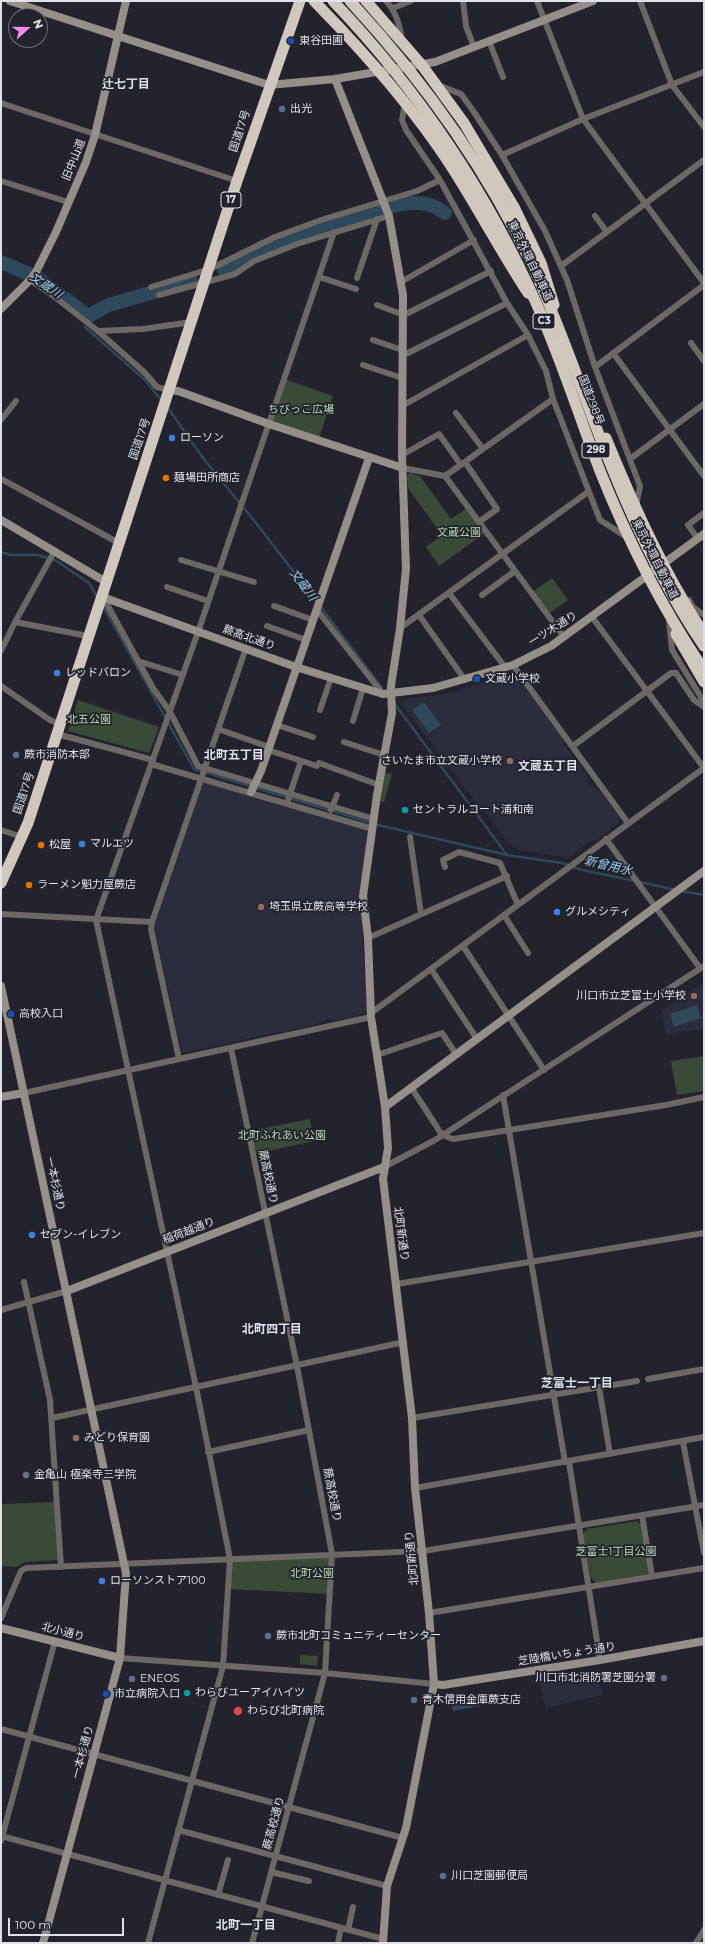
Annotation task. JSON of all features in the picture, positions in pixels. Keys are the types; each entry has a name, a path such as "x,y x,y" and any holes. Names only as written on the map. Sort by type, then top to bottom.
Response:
{"highway":[{"name":"国道17号","path":"1,884 28,823 88,636 210,269 237,181 269,85 300,1"},
{"path":"314,1 357,44 405,102 451,166 508,263 547,322"},
{"name":"東京外環自動車道","path":"333,1 385,58 428,115 464,168 506,238 538,307 617,511 660,599 704,670"},
{"name":"東京外環自動車道","path":"350,1 394,50 439,108 483,175 515,232 551,309 627,506 645,545 671,593 704,646"},
{"path":"366,1 421,64 464,123 514,207 541,263 557,315"},
{"name":"国道298号","path":"704,634 685,606 635,511 557,315 500,212 547,322 646,576 687,655 704,682"}],"street":[{"path":"10,1 269,85 334,79 435,62 593,1"},
{"name":"旧中山道","path":"1,309 32,277 86,162 95,135 126,1"},
{"path":"386,1 393,8 398,19 402,44"},
{"path":"393,8 411,1"},
{"path":"463,1 466,26 474,47"},
{"path":"537,1 583,119 704,284 595,367"},
{"path":"640,1 672,85 704,127"},
{"path":"489,41 503,77"},
{"path":"502,155 583,119 704,72"},
{"name":"北町新通り","path":"334,79 381,201 389,216 401,282 404,315 402,353 402,455 406,569 400,628 388,694 392,708 365,871 363,896 368,938 371,1015 385,1106 388,1148 383,1179 387,1219 397,1284 412,1418 415,1488 429,1613 434,1684 403,1838 387,1886 383,1941"},
{"path":"436,84 461,94 502,155 535,212 561,266 595,367 640,486 635,511"},
{"path":"405,102 402,120 406,130 440,180 508,303 528,335 546,371 553,399 600,520 631,540"},
{"path":"1,103 237,181"},
{"path":"561,266 704,160"},
{"path":"151,287 210,269 275,237 324,218 417,191 440,180"},
{"path":"1,181 68,202"},
{"path":"159,295 205,281 235,274 254,261 297,244 389,216"},
{"path":"595,216 607,232"},
{"path":"357,278 377,219"},
{"path":"148,1943 223,1666 230,1559 196,1387 96,920 198,632 334,232"},
{"path":"401,282 474,240"},
{"path":"377,305 404,315 491,271"},
{"path":"32,277 145,373 167,400 178,391 369,458 403,468 445,476 564,637"},
{"path":"319,277 356,289"},
{"path":"373,340 402,353 508,303"},
{"path":"98,332 143,329 192,322"},
{"path":"402,406 528,335"},
{"path":"691,344 704,361"},
{"path":"613,354 704,476"},
{"path":"363,365 402,378"},
{"path":"445,476 553,399"},
{"path":"1,420 16,401"},
{"path":"630,459 703,406"},
{"path":"456,413 483,449"},
{"path":"402,455 439,434 497,509 479,522"},
{"path":"253,788 369,458"},
{"path":"1,479 119,544"},
{"path":"400,628 588,492"},
{"path":"701,537 688,525 704,512"},
{"path":"1,520 53,554 106,582"},
{"name":"一ツ木通り","path":"388,694 433,688 465,680 513,665 551,646 701,537"},
{"path":"1,651 15,622 53,554"},
{"path":"181,560 254,582"},
{"path":"662,564 679,583 693,607 704,615"},
{"path":"482,595 515,571"},
{"path":"167,587 208,601"},
{"path":"450,593 504,668"},
{"path":"101,599 203,773 253,788 290,794 374,819"},
{"name":"蕨高北通り","path":"101,599 108,599 296,667 388,694"},
{"path":"274,606 313,620"},
{"path":"317,609 388,694"},
{"path":"419,615 465,680"},
{"path":"1,1097 231,1048 371,1015 565,869 704,768 646,692 592,617"},
{"path":"669,621 672,650 704,702"},
{"path":"15,622 88,636"},
{"path":"267,626 306,640"},
{"path":"179,1059 151,929 152,922 246,648"},
{"path":"138,660 183,675"},
{"path":"513,665 628,823"},
{"path":"573,746 671,673 676,673 694,700 704,707"},
{"path":"320,710 331,678"},
{"path":"1,686 50,720 58,729 152,762 203,773 253,788 287,803 373,829"},
{"path":"353,721 364,688"},
{"path":"276,725 313,737"},
{"path":"218,729 301,761 318,764 379,784"},
{"path":"344,742 384,755"},
{"path":"287,803 301,761"},
{"path":"330,815 337,795"},
{"path":"306,808 308,800"},
{"path":"1,830 22,837"},
{"path":"410,837 421,914"},
{"path":"384,1167 442,1135 702,967 655,907 606,839"},
{"path":"445,867 443,860 459,852 500,862 518,905"},
{"path":"385,1106 704,871"},
{"path":"368,938 507,876"},
{"path":"1,914 152,922"},
{"path":"504,915 528,953"},
{"path":"463,946 544,1070"},
{"path":"431,969 477,1039"},
{"name":"一本杉通り","path":"1,986 2,1001 24,1093 125,1564 120,1658 43,1943"},
{"path":"377,1055 442,1032 456,1054"},
{"name":"蕨高校通り","path":"231,1048 297,1366 332,1554 325,1673 252,1943"},
{"path":"411,1087 442,1135 455,1139 666,1105 704,1097"},
{"path":"503,1095 600,1660"},
{"name":"稲荷越通り","path":"1,1310 67,1291 384,1167"},
{"path":"397,1284 704,1233"},
{"path":"24,1282 50,1400 61,1567"},
{"path":"52,1418 404,1342"},
{"path":"648,1379 704,1369"},
{"path":"412,1418 637,1381"},
{"path":"599,1387 610,1454"},
{"path":"208,1452 309,1430"},
{"path":"415,1488 704,1438"},
{"path":"683,1442 704,1553"},
{"path":"1,1618 21,1571 26,1568 422,1551 704,1505"},
{"path":"642,1515 652,1576"},
{"path":"429,1613 704,1568"},
{"name":"北小通り","path":"1,1628 120,1658"},
{"path":"55,1641 1,1838 262,1906 383,1941"},
{"name":"芝陸橋いちょう通り","path":"434,1684 443,1685 704,1642"},
{"path":"120,1658 325,1673 434,1684"},
{"path":"1,1730 403,1838"},
{"path":"178,1830 387,1886"},
{"path":"218,1895 228,1860"},
{"path":"271,1872 309,1881"},
{"path":"338,1943 353,1907"},
{"path":"696,1943 704,1930"}],"shaded area":[{"name":"さいたま市立文蔵小学校","path":"510,674 516,675 565,741 563,743 590,779 587,781 591,787 594,785 597,790 599,789 619,818 619,823 595,841 592,840 569,858 518,850 509,844 401,704 407,698 441,695"},
{"path":"424,702 441,725 429,733 412,710"},
{"name":"埼玉県立蕨高等学校","path":"208,782 366,828 369,834 360,889 367,1011 364,1014 334,1021 329,1019 318,1024 182,1053 154,925 202,784"},
{"name":"川口市立芝富士小学校","path":"704,982 704,1029 666,1034 662,1010"},
{"path":"697,1005 701,1018 674,1027 670,1014"},
{"path":"597,1670 603,1695 546,1708 539,1681"},
{"path":"478,1694 480,1706 453,1711 450,1699"}],"green space":[{"name":"ちびっこ広場","path":"284,379 333,396 318,441 269,424"},
{"name":"文蔵公園","path":"410,473 420,476 451,519 467,508 485,533 439,566 426,547 442,535 408,488 407,475"},
{"path":"552,578 568,600 547,615 531,593"},
{"name":"北五公園","path":"78,700 159,727 149,753 68,731"},
{"path":"384,772 392,774 384,802 379,801"},
{"path":"704,1056 704,1091 677,1095 671,1061"},
{"name":"北町ふれあい公園","path":"310,1119 314,1141 255,1154 250,1131"},
{"path":"1,1481 2,1504 54,1502 58,1560 25,1562 17,1567 1,1566"},
{"name":"芝富士1丁目公園","path":"637,1521 642,1526 650,1571 647,1574 596,1583 591,1578 583,1534 587,1529"},
{"name":"北町公園","path":"332,1554 330,1594 228,1589 230,1559"},
{"path":"300,1655 318,1656 317,1666 300,1664"}],"waterway":[{"path":"224,270 291,240 389,207 410,203 421,203 432,206 445,213"},
{"name":"文蔵川","path":"1,262 38,278 88,316 109,305 191,281"},
{"name":"文蔵川","path":"85,327 145,380 162,401"},
{"name":"文蔵川","path":"168,408 203,458 256,523 317,602"},
{"path":"1,552 11,555 38,555 55,560 89,583 98,598"},
{"path":"103,606 194,769 378,825 507,855 562,863 582,870 635,881"},
{"name":"文蔵川","path":"320,606 382,688"},
{"name":"文蔵川","path":"394,703 507,855"},
{"name":"新曾用水","path":"640,882 676,890"},
{"name":"新曾用水","path":"681,891 704,895"}],"place":[{"name":"東谷田圃","path":"291,41"},
{"name":"出光","path":"282,109"},
{"name":"ローソン","path":"172,438"},
{"name":"麺場田所商店","path":"166,478"},
{"name":"レッドバロン","path":"57,673"},
{"name":"文蔵小学校","path":"477,679"},
{"name":"蕨市消防本部","path":"16,755"},
{"name":"さいたま市立文蔵小学校","path":"510,761"},
{"name":"セントラルコート浦和南","path":"405,810"},
{"name":"マルエツ","path":"82,844"},
{"name":"松屋","path":"41,845"},
{"name":"ラーメン魁力屋蕨店","path":"29,885"},
{"name":"埼玉県立蕨高等学校","path":"261,907"},
{"name":"グルメシティ","path":"557,912"},
{"name":"川口市立芝富士小学校","path":"694,996"},
{"name":"高校入口","path":"11,1014"},
{"name":"セブン-イレブン","path":"32,1235"},
{"name":"みどり保育園","path":"76,1438"},
{"name":"金亀山 極楽寺三学院","path":"26,1475"},
{"name":"ローソンストア100","path":"102,1581"},
{"name":"蕨市北町コミュニティーセンター","path":"268,1636"},
{"name":"川口市北消防署芝園分署","path":"664,1678"},
{"name":"ENEOS","path":"132,1679"},
{"name":"わらびユーアイハイツ","path":"187,1693"},
{"name":"市立病院入口","path":"106,1694"},
{"name":"青木信用金庫蕨支店","path":"414,1700"},
{"name":"わらび北町病院","path":"238,1711"},
{"name":"川口芝園郵便局","path":"443,1876"}],"district":[{"name":"辻七丁目","path":"126,84"},
{"name":"北町五丁目","path":"234,755"},
{"name":"文蔵五丁目","path":"548,766"},
{"name":"北町四丁目","path":"272,1329"},
{"name":"芝富士一丁目","path":"577,1383"},
{"name":"北町一丁目","path":"246,1925"}]}
